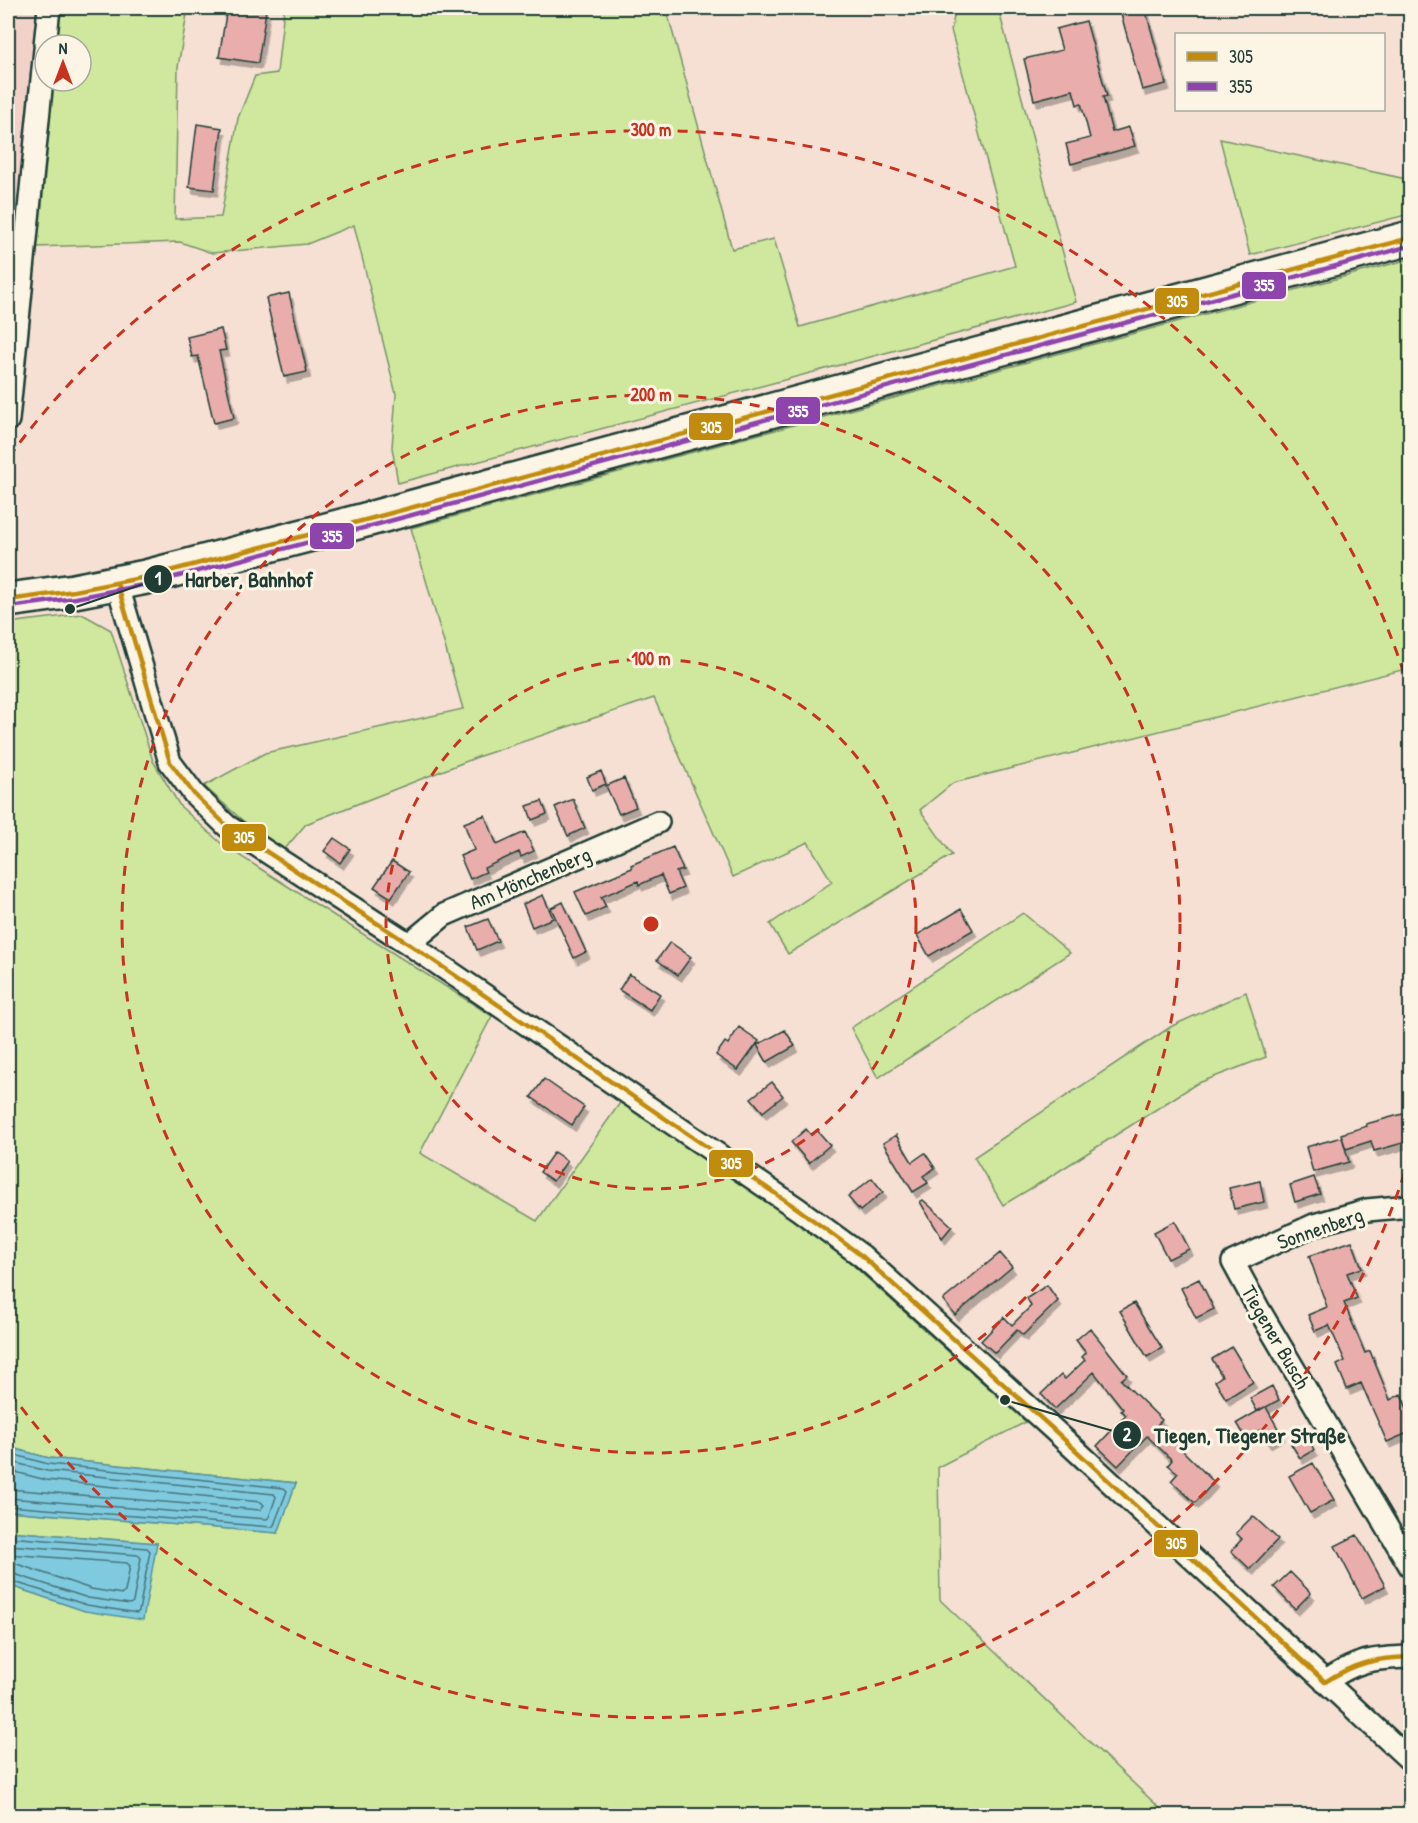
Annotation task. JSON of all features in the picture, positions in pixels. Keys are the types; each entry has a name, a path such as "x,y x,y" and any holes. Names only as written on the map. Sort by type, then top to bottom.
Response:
{"main road":[{"path":"8,600 147,577 349,525 1410,238"}],"street":[{"path":"46,33 49,8"},
{"path":"8,420 40,93"},
{"path":"117,583 170,762 194,794 227,826 409,944 789,1202 862,1256 1054,1430 1410,1760"},
{"name":"Am Mönchenberg","path":"409,944 444,915 658,822"},
{"name":"Sonnenberg","path":"1233,1262 1314,1225 1367,1210 1410,1206"},
{"name":"Tiegener Busch","path":"1233,1262 1410,1566"},
{"path":"1326,1682 1345,1669 1378,1658 1410,1657"}],"shaded area":[{"path":"18,8 35,8 8,285 8,93"}],"green space":[{"path":"60,8 188,8 178,67 175,219 221,217 238,118 255,76 277,73 284,8 666,8 732,249 774,239 800,327 1015,266 951,30 956,8 1002,8 1000,15 1076,302 398,483 392,447 396,394 354,225 307,244 212,253 180,242 36,247 52,93 93,93 93,33 57,33"},
{"path":"1220,139 1406,179 1410,214 1250,255"},
{"path":"1410,259 1410,668 953,783 920,810 952,855 788,954 770,924 832,882 808,842 733,877 654,698 480,756 306,824 284,850 242,820 204,786 265,753 463,709 411,528"},
{"path":"82,614 111,630 153,761 180,806 223,845 492,1016 420,1153 537,1221 622,1100 824,1239 1026,1422 938,1467 940,1600 1167,1815 8,1815 8,1585 85,1611 157,1543 8,1531 8,1511 278,1533 296,1483 49,1458 8,1447 8,623"},
{"path":"1023,913 1070,953 878,1078 851,1028"},
{"path":"1246,992 1266,1057 1196,1084 1003,1205 974,1157 1172,1026"}],"water":[{"path":"8,1447 49,1458 296,1483 278,1533 8,1511"},
{"path":"8,1531 157,1543 143,1620 85,1611 8,1585"}],"building":[{"path":"227,8 266,11 258,63 219,57"},
{"path":"1145,8 1166,84 1142,90 1121,14"},
{"path":"1086,21 1107,96 1103,97 1112,132 1129,127 1135,146 1071,164 1066,144 1090,138 1081,103 1077,105 1073,90 1034,100 1024,59 1062,50 1056,29"},
{"path":"197,124 222,128 214,190 189,187"},
{"path":"289,293 307,372 284,377 266,298"},
{"path":"221,329 226,350 219,351 234,418 214,423 198,356 192,357 187,337"},
{"path":"601,771 606,784 592,790 587,777"},
{"path":"624,778 636,807 619,814 606,786"},
{"path":"573,799 585,828 568,836 555,807"},
{"path":"542,801 547,814 532,820 527,806"},
{"path":"485,815 497,845 525,832 534,851 521,857 519,852 484,868 486,872 470,879 460,856 474,850 464,823"},
{"path":"334,838 350,849 340,863 324,851"},
{"path":"673,847 683,870 676,872 683,888 669,894 661,875 639,885 638,881 601,897 606,907 586,916 575,892 632,868 631,865"},
{"path":"392,861 409,872 391,898 374,887"},
{"path":"543,895 553,918 532,927 523,904"},
{"path":"563,902 586,952 574,958 551,908"},
{"path":"961,909 973,930 929,956 917,935"},
{"path":"488,919 498,941 477,950 468,927"},
{"path":"670,942 691,957 678,975 657,960"},
{"path":"629,974 660,994 650,1010 619,990"},
{"path":"739,1027 759,1041 738,1070 716,1055 725,1042 728,1044"},
{"path":"785,1030 795,1046 767,1062 757,1045"},
{"path":"544,1079 584,1107 572,1125 531,1097"},
{"path":"772,1082 783,1096 763,1112 751,1098"},
{"path":"1410,1112 1410,1141 1374,1151 1371,1141 1346,1149 1341,1134 1367,1126 1366,1124"},
{"path":"806,1129 811,1135 817,1130 830,1145 809,1163 791,1142"},
{"path":"896,1135 912,1162 925,1153 935,1168 923,1176 928,1183 913,1192 883,1143"},
{"path":"1342,1137 1349,1162 1313,1172 1306,1147"},
{"path":"554,1152 567,1161 553,1181 540,1172"},
{"path":"1314,1177 1320,1194 1295,1202 1290,1185"},
{"path":"872,1178 883,1192 860,1211 848,1197"},
{"path":"1260,1181 1264,1202 1234,1209 1229,1188"},
{"path":"923,1200 952,1226 942,1238 920,1202"},
{"path":"1175,1221 1189,1249 1168,1259 1154,1232"},
{"path":"1352,1241 1362,1268 1347,1273 1357,1298 1344,1303 1365,1353 1370,1351 1390,1400 1401,1394 1410,1416 1410,1432 1387,1442 1361,1383 1347,1389 1337,1365 1345,1361 1329,1325 1315,1331 1308,1315 1327,1307 1309,1256"},
{"path":"1000,1253 1012,1267 955,1315 943,1300"},
{"path":"1199,1279 1214,1309 1196,1318 1181,1288"},
{"path":"1047,1285 1058,1301 1023,1335 1017,1330 995,1353 981,1341 1004,1317 1012,1325 1031,1306 1027,1298"},
{"path":"1134,1303 1162,1348 1147,1357 1120,1311"},
{"path":"1090,1328 1127,1375 1121,1380 1162,1420 1157,1425 1214,1482 1195,1503 1171,1481 1178,1473 1168,1465 1172,1460 1147,1436 1118,1466 1097,1446 1126,1415 1094,1372 1055,1409 1041,1394 1061,1375 1065,1379 1085,1360 1082,1357 1086,1353 1076,1340"},
{"path":"1232,1347 1253,1382 1226,1399 1215,1381 1222,1376 1212,1359"},
{"path":"1272,1386 1279,1400 1266,1407 1281,1434 1267,1442 1260,1430 1246,1438 1237,1423 1265,1407 1257,1411 1250,1398"},
{"path":"1306,1435 1314,1450 1300,1458 1291,1444"},
{"path":"1313,1463 1334,1500 1310,1513 1289,1476"},
{"path":"1253,1516 1278,1539 1250,1569 1231,1551 1242,1539 1236,1533"},
{"path":"1357,1535 1385,1586 1362,1598 1335,1546"},
{"path":"1290,1572 1311,1593 1295,1609 1274,1587"}],"transit line":[{"name":"305","path":"8,600 74,591 146,577 1410,238"},
{"name":"355","path":"9,607 75,598 148,584 1410,246"},
{"name":"305","path":"117,583 170,762 194,794 227,826 409,944 798,1209 862,1256 1054,1430 1325,1682 1346,1670 1366,1663 1410,1657"}],"place":[{"name":"Harber, Bahnhof","path":"70,609"},
{"name":"Tiegen, Tiegener Straße","path":"1005,1400"}]}
